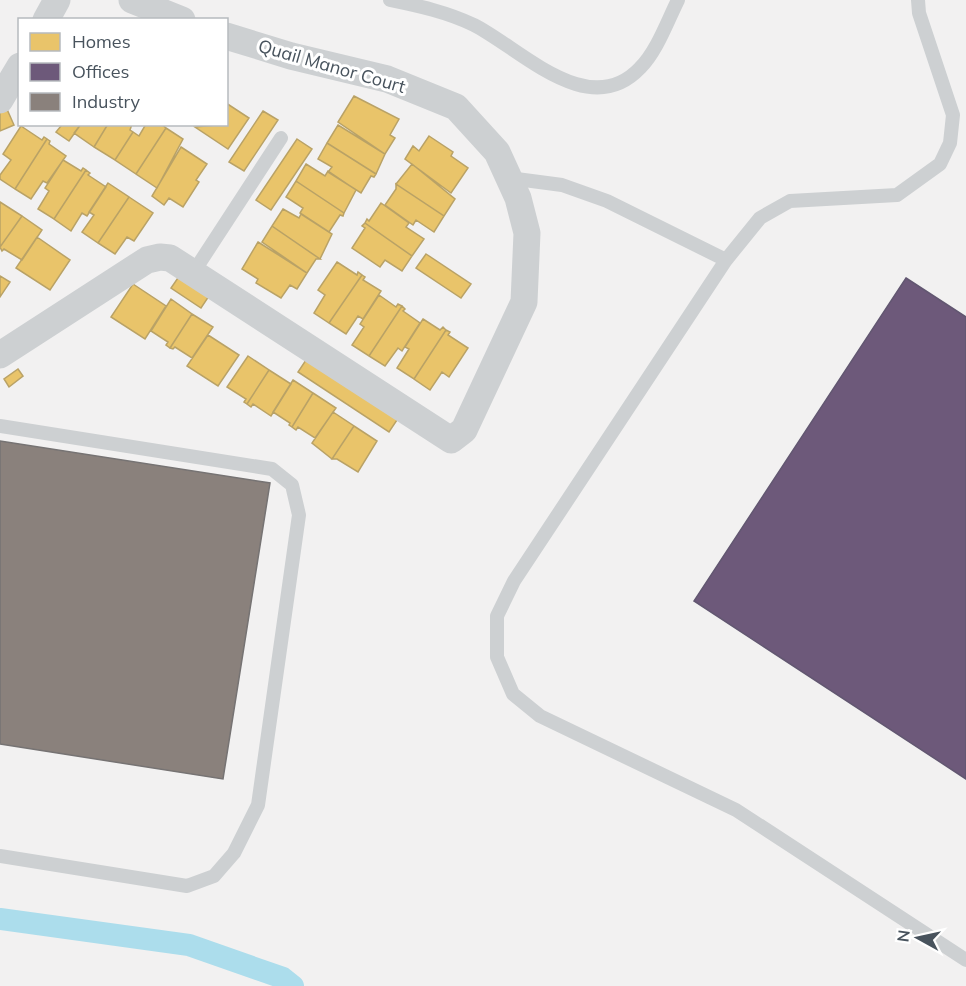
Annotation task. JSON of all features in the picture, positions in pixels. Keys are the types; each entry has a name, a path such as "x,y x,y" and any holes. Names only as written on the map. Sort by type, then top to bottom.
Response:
{"street":[{"path":"47,18 57,0"},
{"path":"132,0 177,18"},
{"name":"Quail Manor Court","path":"193,273 451,440 464,430 524,302 527,233 509,178 497,152 456,106 387,79 291,56 228,37"},
{"path":"0,100 18,69"},
{"path":"0,355 147,260 160,257 170,258 193,273"}],"lane":[{"path":"390,0 433,10 471,24 567,82 588,88 621,82 640,68 678,0"},
{"path":"918,0 919,13 953,115 950,143 940,164 897,195 790,201 760,218 726,260 514,581 497,616 496,657 513,694 540,716 736,810 966,960"},
{"path":"193,273 281,138"},
{"path":"509,178 562,185 607,201 726,260"},
{"path":"0,426 272,469 292,485 298,515 258,805 234,853 213,876 187,886 0,856"}],"building: Homes":[{"path":"354,96 399,119 390,135 395,138 385,154 338,122"},
{"path":"228,104 249,118 228,149 195,127 228,126"},
{"path":"6,107 14,125 0,131 0,110"},
{"path":"263,111 278,120 244,171 229,162"},
{"path":"338,125 385,154 376,174 327,143"},
{"path":"21,126 42,140 44,137 47,139 15,189 0,179 0,175 11,160 3,154"},
{"path":"61,126 80,126 69,141 56,132"},
{"path":"79,126 107,126 94,147 74,133"},
{"path":"107,126 131,126 130,130 133,132 115,160 94,147"},
{"path":"145,126 166,128 136,174 115,160 133,132 139,136"},
{"path":"166,128 183,139 157,188 136,174"},
{"path":"429,136 453,152 451,156 468,168 451,193 405,159 413,146 419,151"},
{"path":"47,139 50,141 49,144 66,156 47,183 43,181 31,199 15,189"},
{"path":"297,139 312,149 271,210 256,200"},
{"path":"327,143 376,174 374,177 371,176 361,193 328,172 332,167 318,159"},
{"path":"181,147 207,164 196,180 199,182 183,207 169,198 164,205 152,196"},
{"path":"63,160 81,171 83,168 86,170 54,219 38,209 49,191 45,188"},
{"path":"306,164 325,176 328,171 356,190 344,213 296,181"},
{"path":"412,164 455,199 444,216 396,184"},
{"path":"86,170 90,173 88,175 106,187 87,216 82,213 71,231 54,219"},
{"path":"296,181 344,213 343,216 340,215 329,232 300,213 303,208 286,197"},
{"path":"108,183 129,197 98,243 82,232 94,215 89,212"},
{"path":"396,184 444,216 434,232 416,220 413,225 385,205 396,189"},
{"path":"129,197 153,213 134,241 127,237 115,254 98,243"},
{"path":"0,202 22,216 0,247"},
{"path":"381,203 409,223 406,227 424,239 412,256 365,223 367,219 369,221"},
{"path":"283,209 299,218 301,214 332,234 320,259 272,226"},
{"path":"22,216 42,230 22,260 4,249 2,251 0,247"},
{"path":"365,223 412,256 402,271 385,260 380,267 352,248 365,228 362,226"},
{"path":"272,226 320,259 316,259 307,273 262,242"},
{"path":"37,237 70,260 50,290 16,268"},
{"path":"258,242 307,273 297,289 290,285 281,298 256,283 258,279 242,269"},
{"path":"426,254 471,284 461,298 416,268"},
{"path":"337,262 357,275 358,272 362,275 329,323 314,313 325,295 318,290"},
{"path":"182,272 211,293 201,308 171,288"},
{"path":"362,275 365,277 363,280 381,291 363,319 358,316 346,334 329,323"},
{"path":"0,276 10,282 0,297"},
{"path":"133,284 166,306 145,339 111,317"},
{"path":"379,295 396,307 398,304 402,306 369,356 352,345 364,327 360,324"},
{"path":"171,299 192,314 170,348 166,345 168,342 151,331"},
{"path":"402,306 405,309 403,311 420,323 402,351 398,348 385,366 369,356"},
{"path":"192,314 213,327 192,358 175,347 170,348"},
{"path":"423,319 440,330 443,327 446,330 414,379 397,368 409,349 405,347"},
{"path":"446,330 450,332 448,335 468,348 449,377 442,372 430,390 414,379"},
{"path":"208,335 239,355 218,386 187,366"},
{"path":"248,356 269,370 247,404 244,402 246,399 227,387"},
{"path":"308,357 399,417 389,432 298,372"},
{"path":"18,369 23,376 9,387 4,379"},
{"path":"269,370 291,384 271,416 253,404 251,407 247,404"},
{"path":"293,380 313,393 292,427 290,423 273,412"},
{"path":"313,393 336,408 315,438 298,427 296,430 292,427"},
{"path":"333,412 354,426 332,459 312,443"},
{"path":"354,426 377,441 358,472 337,459 332,459"}],"building: Offices":[{"path":"906,278 966,317 966,779 694,601"}],"building: Industry":[{"path":"0,441 270,483 223,779 0,744"}],"waterway":[{"path":"0,919 189,945 283,978 293,986"}]}
